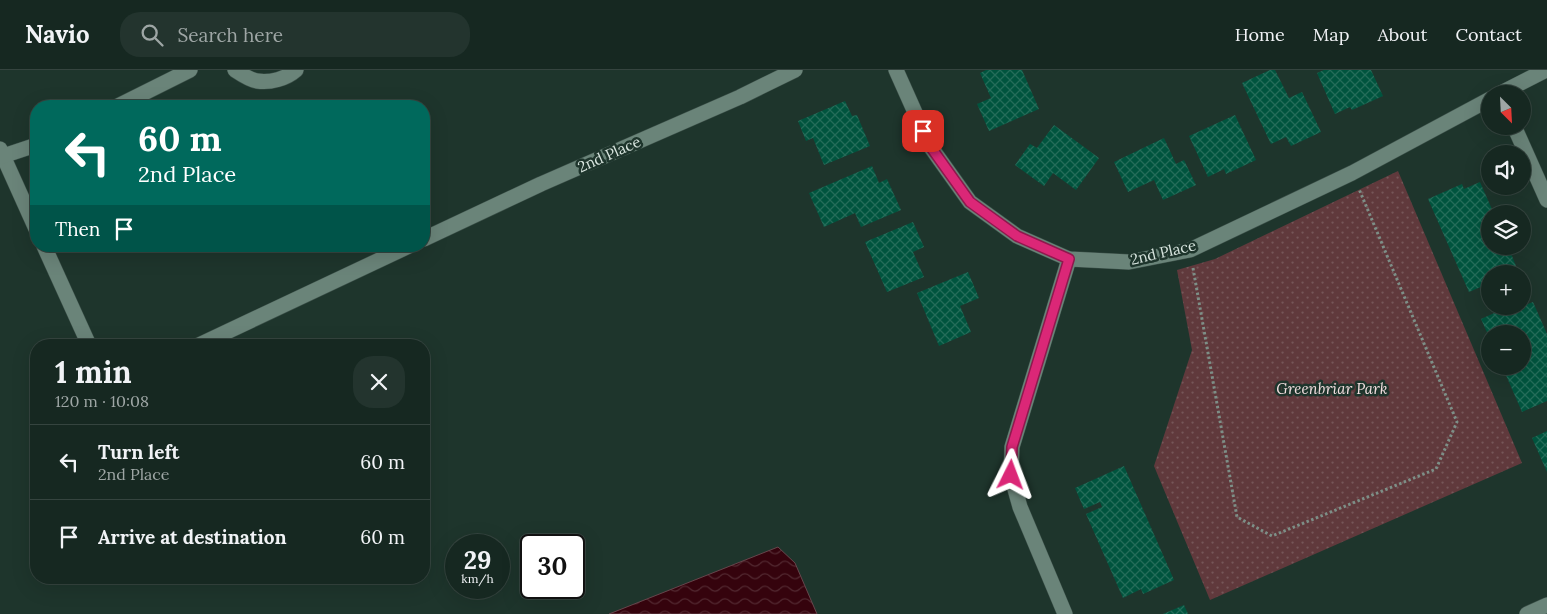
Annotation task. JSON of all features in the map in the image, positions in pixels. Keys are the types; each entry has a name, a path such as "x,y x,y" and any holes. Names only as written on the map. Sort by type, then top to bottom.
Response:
{"street":[{"path":"130,100 190,70"},
{"path":"235,70 256,81 274,81 292,74 296,70"},
{"name":"2nd Place","path":"430,236 541,184 740,97 795,70"},
{"name":"2nd Place","path":"896,70 930,146 970,202 1017,236 1069,259 1129,262 1190,250 1352,173 1481,103"},
{"path":"1517,85 1546,70"},
{"path":"1518,135 1547,200"},
{"path":"30,147 2,157 30,216"},
{"path":"47,252 86,339"},
{"path":"212,339 396,252"},
{"path":"1065,614 1020,508 1011,475 1012,447 1069,259"},
{"path":"1527,614 1547,605"}],"path":[{"path":"1190,250 1237,517 1272,536 1436,469 1457,422 1352,173"}],"green space":[{"name":"Greenbriar Park","path":"1398,171 1481,366 1481,375 1485,375 1522,463 1210,600 1154,466 1192,350 1177,270 1215,259"}],"water":[{"path":"778,547 795,563 817,614 609,614"}],"building":[{"path":"986,70 1022,70 1039,109 989,131 977,104 991,98 980,73"},
{"path":"1270,70 1275,70 1289,98 1302,92 1321,132 1291,146 1286,137 1271,144 1242,83"},
{"path":"1324,70 1371,70 1383,96 1352,110 1350,107 1335,114 1317,73"},
{"path":"845,101 852,116 857,115 870,146 824,165 813,138 806,141 798,121"},
{"path":"1235,115 1256,160 1226,174 1224,169 1208,177 1189,136"},
{"path":"1054,125 1099,158 1076,190 1053,173 1044,186 1015,165 1030,144 1037,148"},
{"path":"1164,138 1176,164 1184,160 1196,185 1163,200 1154,180 1128,192 1114,162"},
{"path":"872,166 879,183 887,179 901,210 861,227 855,213 824,227 809,193"},
{"path":"1480,182 1481,195 1486,195 1490,205 1481,205 1481,255 1512,255 1516,265 1481,265 1481,287 1469,292 1428,199 1462,184 1464,189"},
{"path":"913,222 924,247 913,252 924,277 887,292 865,242"},
{"path":"968,272 979,298 960,306 971,332 939,346 917,293"},
{"path":"1533,302 1547,334 1547,401 1522,412 1506,375 1531,375 1531,325 1484,325 1481,319 1490,315 1531,315 1531,303"},
{"path":"1547,431 1547,472 1532,438"},
{"path":"1124,466 1174,580 1143,594 1141,589 1123,598 1086,514 1102,507 1100,502 1084,509 1075,488"},
{"path":"1184,605 1188,614 1163,614"}],"route":[{"path":"923,131 930,146 970,202 1017,236 1069,259 1012,447 1011,475"}]}
